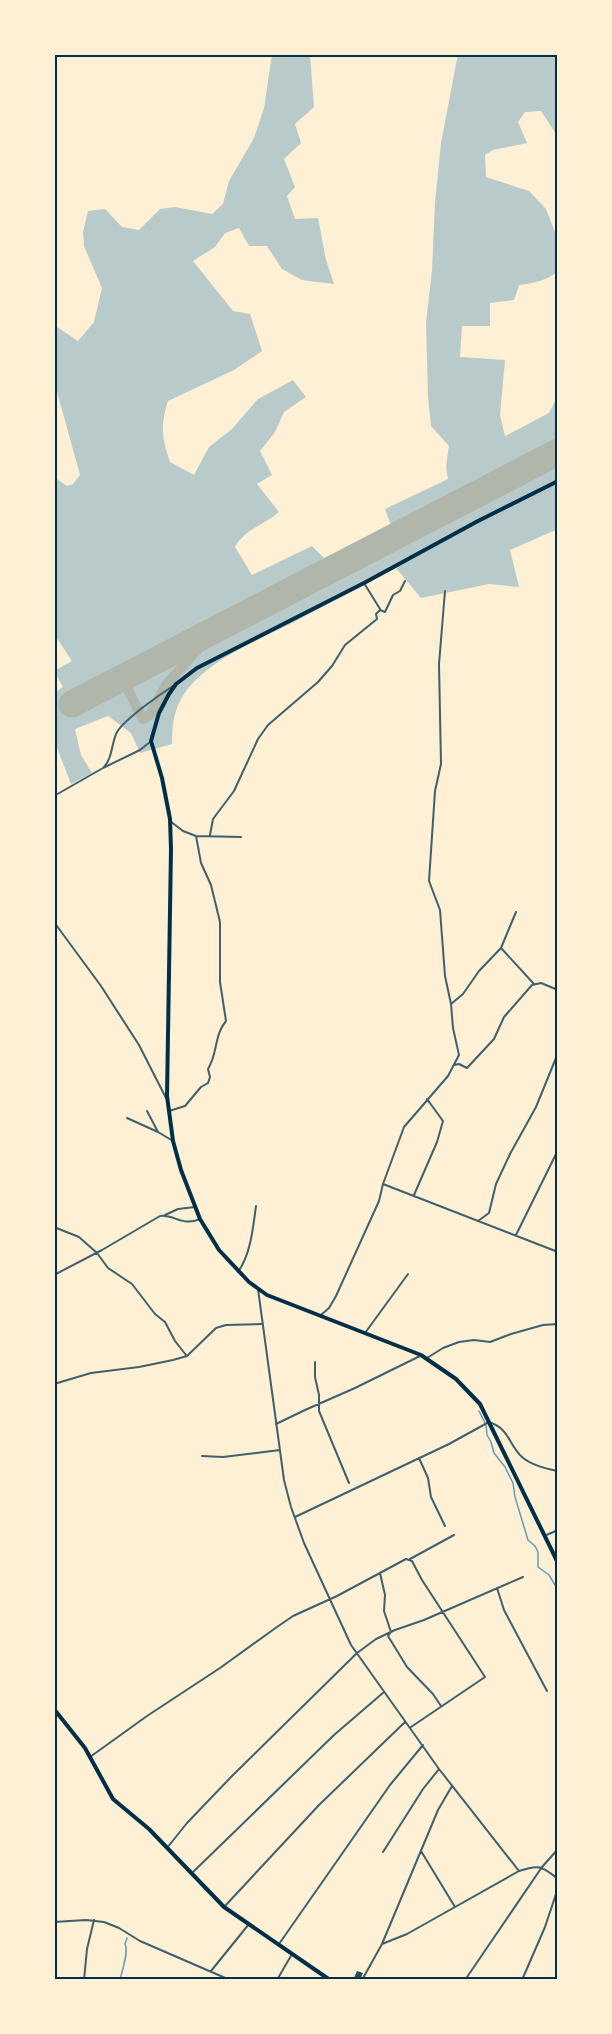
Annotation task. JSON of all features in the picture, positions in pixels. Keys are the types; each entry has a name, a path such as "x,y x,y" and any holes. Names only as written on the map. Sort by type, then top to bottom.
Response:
{"main road":[{"path":"558,481 478,520 364,583 197,668 176,684 159,712 151,741 162,778 170,821 169,1112 172,1141 200,1219 219,1250 238,1272 258,1289 296,1307 421,1355 456,1378 470,1391 558,1563"},
{"path":"54,1709 90,1757 113,1799 149,1829 224,1906 330,1980"}],"street":[{"path":"364,583 380,610 385,612 393,595 400,591 405,581"},
{"path":"321,1316 336,1296 379,1201 382,1184 404,1127 448,1076 459,1055 445,976 440,910 429,881 435,791 441,764 439,664 445,591"},
{"path":"210,835 213,819 234,791 268,725 318,682 332,666 345,645 376,619 376,614 380,610"},
{"path":"104,768 108,763 114,739 122,726 162,692 176,684"},
{"path":"54,796 140,750 151,741"},
{"path":"170,821 183,831 196,836 241,837"},
{"path":"169,1112 185,1106 201,1087 208,1083 210,1077 208,1069 214,1059 218,1036 226,1021 220,982 220,922 211,885 201,862 196,836"},
{"path":"451,1004 463,994 479,971 501,948 516,912"},
{"path":"54,922 101,986 138,1045 168,1100"},
{"path":"501,948 534,984"},
{"path":"454,1065 467,1068 484,1051 494,1039 504,1017 534,984 541,983 558,990"},
{"path":"478,1221 489,1213 496,1184 536,1107 558,1053"},
{"path":"414,1195 437,1142 443,1121 427,1100"},
{"path":"147,1111 158,1132"},
{"path":"128,1118 172,1141"},
{"path":"516,1236 556,1154"},
{"path":"382,1184 558,1252"},
{"path":"238,1272 248,1251 256,1206"},
{"path":"54,1275 160,1216 178,1209 195,1207"},
{"path":"165,1215 187,1222 200,1219"},
{"path":"54,1227 79,1237 97,1253 108,1268 132,1284 154,1314 165,1322 175,1341 187,1356"},
{"path":"365,1333 408,1274"},
{"path":"258,1289 284,1480 295,1517 329,1598 357,1653 384,1692 452,1786 519,1871"},
{"path":"54,1384 91,1373 139,1367 187,1356 216,1328 226,1325 261,1324"},
{"path":"426,1358 459,1342 474,1340 490,1342 543,1325 558,1324"},
{"path":"276,1424 421,1355"},
{"path":"315,1362 318,1404 349,1483"},
{"path":"295,1517 467,1435 487,1423 503,1429 521,1456 547,1469 558,1471"},
{"path":"202,1456 224,1457 280,1450"},
{"path":"419,1458 428,1478 431,1497 445,1526"},
{"path":"544,1536 558,1530"},
{"path":"90,1757 277,1627 454,1535"},
{"path":"410,1559 485,1677 410,1728"},
{"path":"380,1573 385,1595 384,1611 391,1632 388,1636 407,1667 433,1694 441,1706"},
{"path":"166,1848 232,1776 357,1653 376,1639 391,1632 523,1577"},
{"path":"497,1588 504,1610 547,1691"},
{"path":"192,1873 326,1742 384,1692"},
{"path":"224,1906 339,1785 405,1722"},
{"path":"279,1945 390,1785 423,1745"},
{"path":"383,1852 439,1768"},
{"path":"362,1980 382,1944 438,1810 452,1786"},
{"path":"465,1980 542,1867 558,1849"},
{"path":"421,1851 455,1907"},
{"path":"382,1944 407,1934 519,1871 530,1867 542,1867 558,1880"},
{"path":"522,1980 545,1927 558,1888"},
{"path":"84,1980 87,1949 94,1920"},
{"path":"54,1922 94,1920 119,1928 140,1941 230,1980"},
{"path":"210,1971 249,1924"},
{"path":"277,1980 292,1954"}],"shaded area":[{"path":"272,54 310,54 314,107 295,124 301,143 284,159 295,187 287,196 295,219 318,218 326,260 334,284 302,280 282,269 267,246 249,246 239,228 225,233 215,247 193,261 233,311 250,314 262,351 234,370 168,401 163,432 170,462 194,475 209,447 232,429 258,399 293,380 306,397 284,412 275,432 260,451 272,475 257,484 279,512 249,532 235,547 252,575 312,546 328,562 391,525 385,509 448,479 446,467 449,446 431,426 426,323 441,143 458,54 558,54 558,137 541,111 525,112 518,122 527,143 493,150 485,155 486,177 529,191 546,209 558,240 558,271 540,281 519,285 514,300 490,303 490,326 462,326 460,357 505,360 500,415 505,436 549,413 558,395 558,529 510,550 519,587 489,584 421,598 396,568 248,645 216,664 190,686 176,710 172,744 140,753 131,733 108,716 75,729 81,755 92,773 71,784 54,740 54,693 63,687 54,671 72,661 56,637 54,638 54,477 67,486 73,484 80,475 54,381 54,325 78,341 94,322 102,288 84,246 83,232 88,211 105,209 122,227 139,230 160,209 175,207 212,214 223,204 229,181 254,138 264,108"}],"building":[{"path":"357,1971 363,1973 360,1980 354,1978"}],"waterway":[{"path":"479,1411 486,1425 494,1453 505,1467 513,1483 528,1540 538,1552 538,1567 549,1575 558,1590"},
{"path":"120,1980 126,1956 127,1938"}],"taxiway":[{"path":"122,678 143,719 150,715 166,685 215,630"}],"runway":[{"path":"72,704 558,452"}]}
